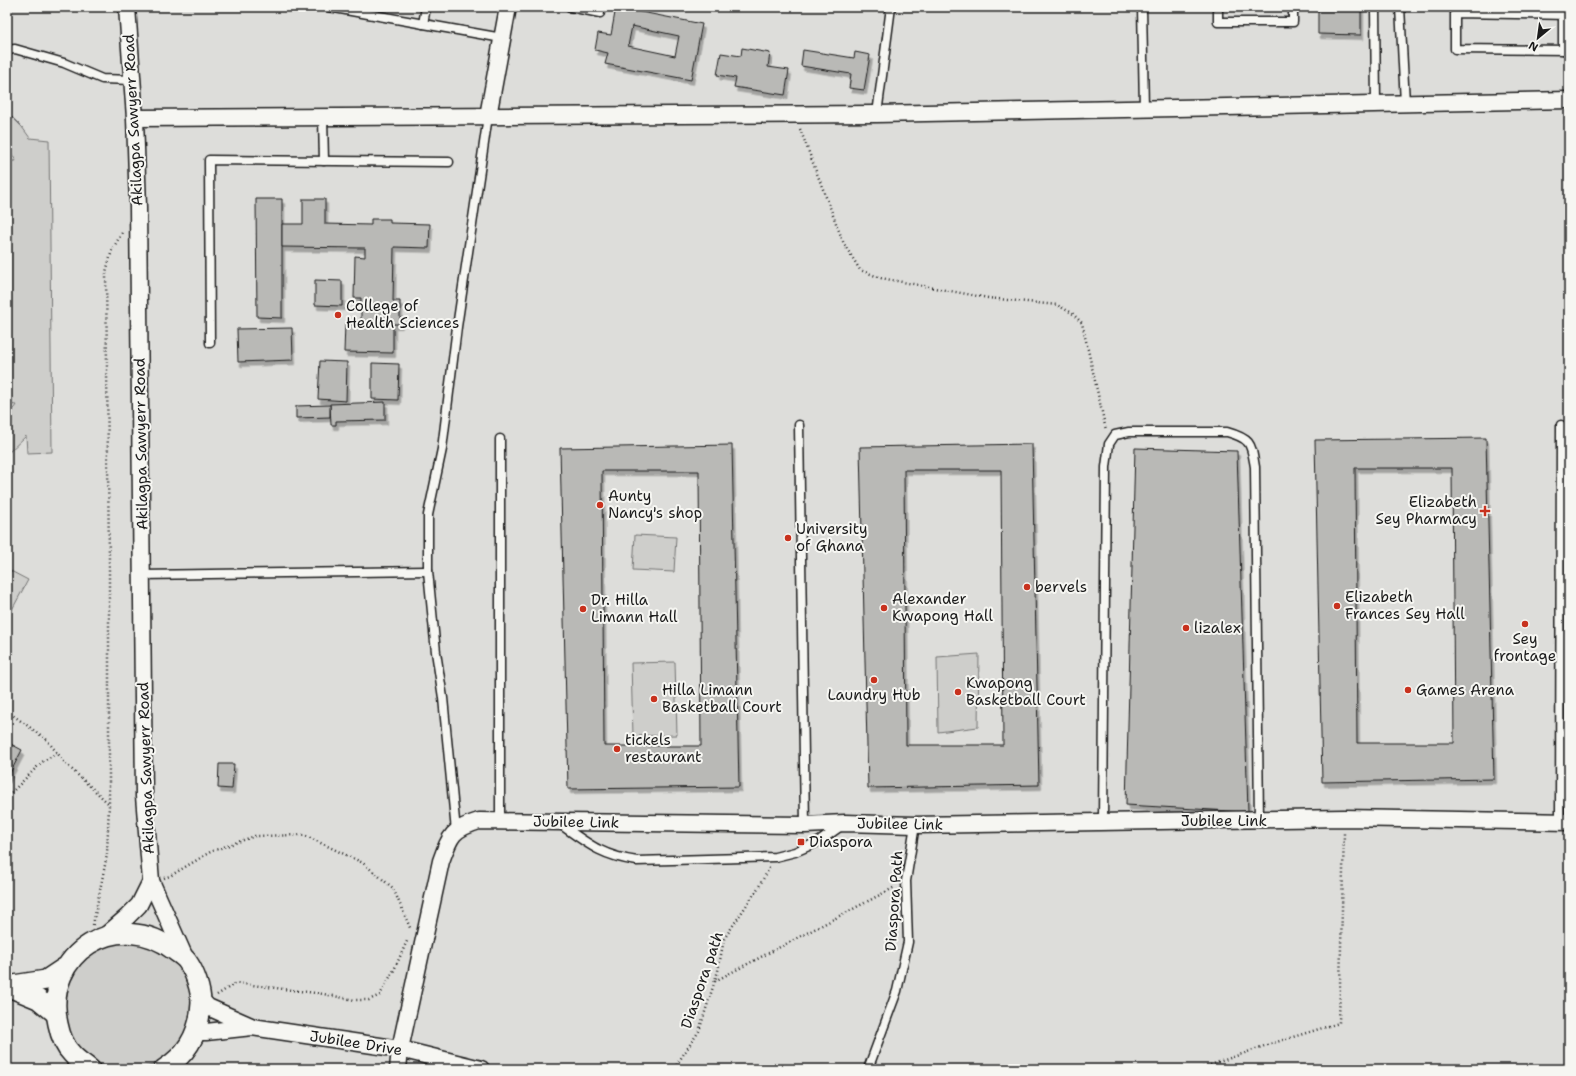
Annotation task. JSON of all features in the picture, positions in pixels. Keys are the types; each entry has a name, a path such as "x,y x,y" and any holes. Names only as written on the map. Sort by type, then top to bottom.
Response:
{"street":[{"name":"Akilagpa Sawyerr Road","path":"126,7 135,118 138,207 144,796 151,881 186,960"},
{"path":"488,116 508,7"},
{"path":"135,118 877,114 1569,100"},
{"name":"Jubilee Link","path":"456,831 466,825 478,821 805,825 845,823 915,825 1103,821 1259,821 1344,818 1564,822"},
{"path":"398,1069 400,1049 420,933 448,841 456,831"},
{"path":"7,986 46,980 64,968 75,955 128,917 138,905 151,881"},
{"path":"97,940 125,933 146,935 166,943 186,960 195,977 201,1000 200,1016 196,1032 186,1050 164,1069"},
{"path":"64,968 58,982 55,1014 60,1036 74,1061 90,1069"},
{"path":"7,986 38,999 55,1014"},
{"name":"Jubilee Drive","path":"201,1000 208,1007 252,1027"},
{"name":"Jubilee Drive","path":"196,1032 252,1027 400,1049 481,1069"}],"lane":[{"path":"329,7 502,38"},
{"path":"423,24 426,7"},
{"path":"570,7 600,13"},
{"path":"877,114 891,7"},
{"path":"1142,7 1144,108"},
{"path":"1218,7 1218,22 1293,22 1293,7"},
{"path":"1375,7 1376,104"},
{"path":"1400,7 1405,103"},
{"path":"1565,12 1566,50 1455,49 1455,13 1565,12"},
{"path":"7,50 15,48 64,63 102,79 132,80"},
{"path":"456,831 443,698 436,652 428,571 428,514 442,449 457,328 488,116"},
{"path":"323,118 324,161"},
{"path":"210,344 209,160 449,162"},
{"path":"799,425 805,825"},
{"path":"1561,425 1564,822"},
{"path":"1103,821 1106,467 1109,444 1115,435 1129,432 1227,432 1242,436 1252,446 1254,468 1259,821"},
{"path":"500,439 500,821"},
{"path":"142,576 428,571"},
{"path":"557,822 590,846 619,858 637,861 775,858 795,852 820,841 845,823"},
{"name":"Diaspora Path","path":"868,1069 897,991 908,942 906,881 915,825"}],"path":[{"path":"794,114 844,244 860,270 881,278 988,298 1056,306 1072,313 1082,324 1109,444"},
{"path":"97,940 107,855 109,804 109,568 106,272 112,250 123,232"},
{"path":"7,711 46,739 66,764 109,804"},
{"path":"7,793 12,792 42,762 57,753"},
{"path":"1199,1069 1270,1044 1339,1023 1344,818"},
{"path":"151,881 170,876 212,851 255,836 304,835 363,863 393,888 420,933 408,940 380,995 369,1000 355,1000 323,994 236,983 214,997 201,1000"},
{"name":"Diaspora path","path":"676,1069 677,1064 699,1031 715,981 724,939 758,888 775,858"},
{"path":"715,981 906,881"}],"shaded area":[{"name":"University of Ghana","path":"7,7 1569,7 1569,1069 7,1069"},
{"path":"7,112 22,127 30,138 49,140 52,452 27,453 26,436 7,454 7,418 16,405 7,404 7,161 16,161 7,146"},
{"path":"635,535 676,537 674,572 633,570"},
{"path":"7,569 28,580 7,619"},
{"name":"Kwapong Basketball Court","path":"979,654 978,727 938,732 937,657"},
{"name":"Hilla Limann Basketball Court","path":"675,662 677,735 633,736 631,663"},
{"path":"122,942 134,942 153,946 174,960 188,981 192,1006 188,1031 174,1052 153,1066 134,1070 122,1070 103,1066 82,1052 68,1031 64,1012 64,1000 68,981 82,960 103,946"}],"building":[{"path":"616,7 702,24 691,80 605,64 608,53 595,50 598,33 611,35","holes":["632,26 679,36 675,56 628,46"]},
{"path":"1318,7 1361,7 1361,35 1318,34"},
{"path":"742,48 770,53 768,67 789,70 785,95 734,87 736,78 717,75 721,53 741,56"},
{"path":"803,50 854,58 855,52 870,55 864,90 849,88 851,74 801,66"},
{"path":"256,199 282,199 282,318 257,317"},
{"path":"303,199 325,199 325,224 371,225 371,219 390,219 390,223 430,224 429,248 394,247 393,301 400,301 400,324 393,324 393,353 344,352 345,324 361,325 361,298 354,298 355,256 365,257 365,248 282,247 282,224 303,224"},
{"path":"315,280 342,281 342,306 315,305"},
{"path":"292,328 293,360 238,362 237,329"},
{"path":"320,361 347,362 346,401 318,399"},
{"path":"372,363 399,364 398,400 372,399"},
{"path":"385,402 385,420 336,421 336,425 331,425 330,404"},
{"path":"330,405 330,417 296,418 296,406"},
{"name":"Elizabeth Frances Sey Hall","path":"1486,438 1494,779 1322,782 1315,440","holes":["1355,468 1452,468 1454,743 1357,743"]},
{"name":"Alexander Kwapong Hall","path":"1032,444 1039,785 868,788 860,447","holes":["904,470 1001,470 1003,745 906,745"]},
{"name":"Dr. Hilla Limann Hall","path":"732,445 739,787 568,789 560,448","holes":["602,471 699,471 701,746 604,746"]},
{"name":"lizalex","path":"1135,448 1237,451 1248,812 1126,805"},
{"path":"7,742 22,750 7,779"},
{"path":"219,764 234,764 232,789 218,788"}],"place":[{"name":"College of Health Sciences","path":"338,315"},
{"name":"Aunty Nancy's shop","path":"600,505"},
{"name":"Elizabeth Sey Pharmacy","path":"1485,511"},
{"name":"University of Ghana","path":"788,538"},
{"name":"bervels","path":"1027,587"},
{"name":"Elizabeth Frances Sey Hall","path":"1337,606"},
{"name":"Alexander Kwapong Hall","path":"884,608"},
{"name":"Dr. Hilla Limann Hall","path":"583,609"},
{"name":"Sey frontage","path":"1525,624"},
{"name":"lizalex","path":"1186,628"},
{"name":"Laundry Hub","path":"874,680"},
{"name":"Games Arena","path":"1408,690"},
{"name":"Kwapong Basketball Court","path":"958,692"},
{"name":"Hilla Limann Basketball Court","path":"654,699"},
{"name":"tickels restaurant","path":"617,749"},
{"name":"Diaspora","path":"801,842"}]}
